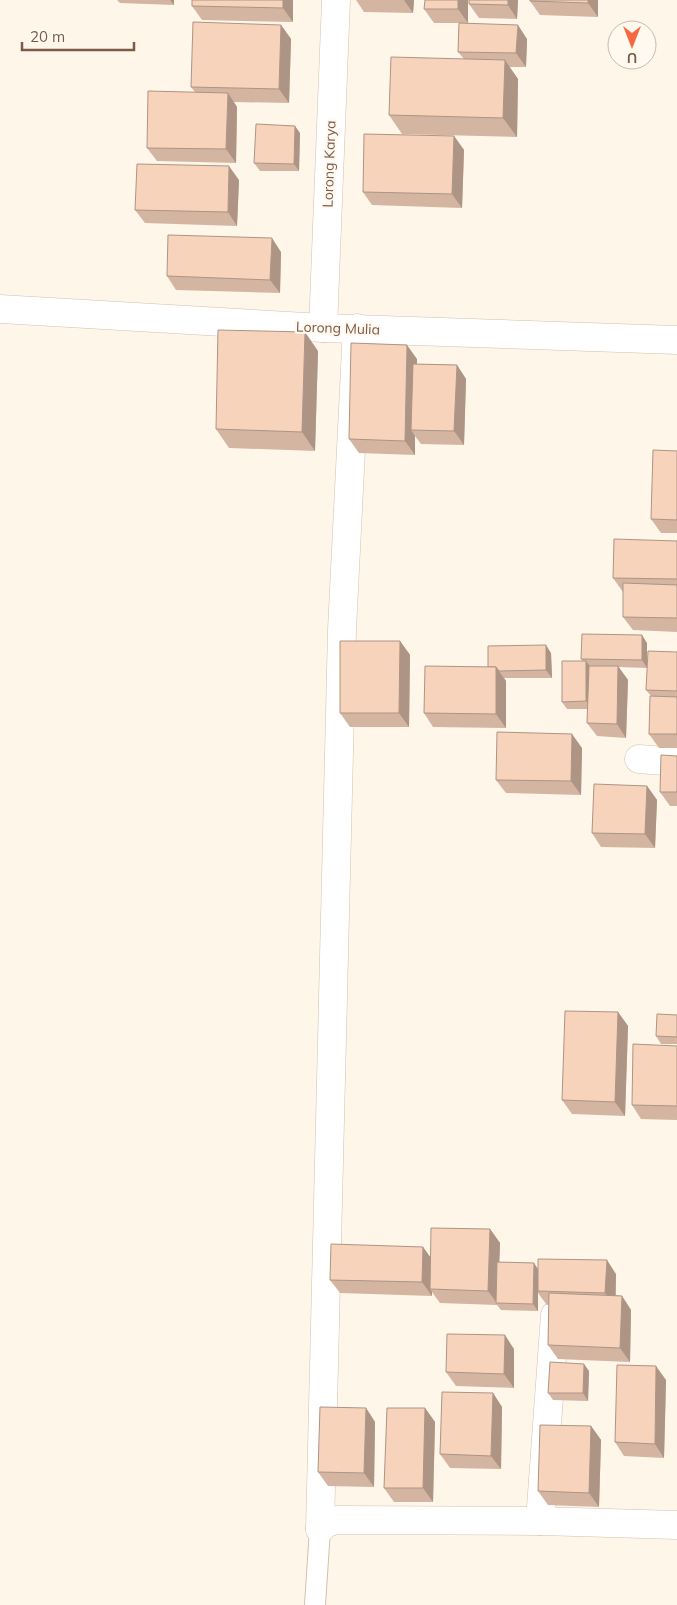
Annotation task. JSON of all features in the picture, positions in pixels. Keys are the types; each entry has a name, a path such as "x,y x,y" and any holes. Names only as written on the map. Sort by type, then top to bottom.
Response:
{"street":[{"name":"Lorong Karya","path":"323,328 336,0"},
{"name":"Lorong Mulia","path":"0,309 323,328 677,340"},
{"path":"320,1529 342,650 357,328"},
{"path":"639,759 677,762"},
{"path":"540,1521 555,1314"},
{"path":"320,1529 326,1523 337,1520 540,1521 677,1525"}],"lane":[{"path":"315,1605 320,1529"}],"building":[{"path":"192,0 283,0 283,8 192,6"},
{"path":"425,0 458,0 458,9 424,9"},
{"path":"469,0 508,0 508,5 469,4"},
{"path":"588,0 588,3 530,1"},
{"path":"193,22 281,25 279,89 191,87"},
{"path":"459,23 518,25 516,53 458,52"},
{"path":"391,57 505,60 503,118 389,115"},
{"path":"148,91 228,93 226,149 147,148"},
{"path":"256,124 295,126 294,164 254,163"},
{"path":"364,134 454,136 452,194 363,192"},
{"path":"137,164 229,166 228,212 135,210"},
{"path":"168,235 272,238 270,280 167,276"},
{"path":"218,330 305,332 302,432 216,429"},
{"path":"351,343 407,345 405,441 349,439"},
{"path":"413,364 457,365 454,431 411,430"},
{"path":"653,450 677,451 677,520 651,519"},
{"path":"614,539 677,541 677,579 613,578"},
{"path":"623,583 677,585 677,618 623,617"},
{"path":"582,634 642,635 642,660 581,659"},
{"path":"340,641 400,641 399,713 340,713"},
{"path":"546,645 546,670 499,671 496,667 488,667 488,646"},
{"path":"648,651 677,652 677,691 646,690"},
{"path":"562,661 586,661 586,701 562,702"},
{"path":"425,666 496,667 496,714 424,713"},
{"path":"589,666 618,666 617,724 587,723"},
{"path":"650,696 677,697 677,734 649,734"},
{"path":"497,732 572,734 571,781 496,780"},
{"path":"661,755 677,756 677,792 660,792"},
{"path":"594,784 647,786 645,834 592,833"},
{"path":"565,1011 618,1012 615,1102 562,1100"},
{"path":"657,1014 677,1015 677,1037 656,1036"},
{"path":"633,1044 677,1046 677,1106 632,1105"},
{"path":"431,1228 490,1229 488,1291 430,1289"},
{"path":"331,1244 423,1247 422,1282 330,1280"},
{"path":"538,1259 607,1260 605,1293 538,1291"},
{"path":"497,1262 534,1263 533,1304 496,1303"},
{"path":"549,1293 622,1296 620,1348 548,1345"},
{"path":"447,1334 505,1335 504,1374 446,1372"},
{"path":"550,1362 584,1364 583,1393 548,1393"},
{"path":"617,1365 656,1366 655,1444 615,1442"},
{"path":"442,1392 493,1393 491,1456 440,1454"},
{"path":"320,1407 366,1408 364,1473 318,1472"},
{"path":"387,1408 425,1408 423,1488 384,1488"},
{"path":"540,1425 591,1426 589,1493 538,1491"}]}
